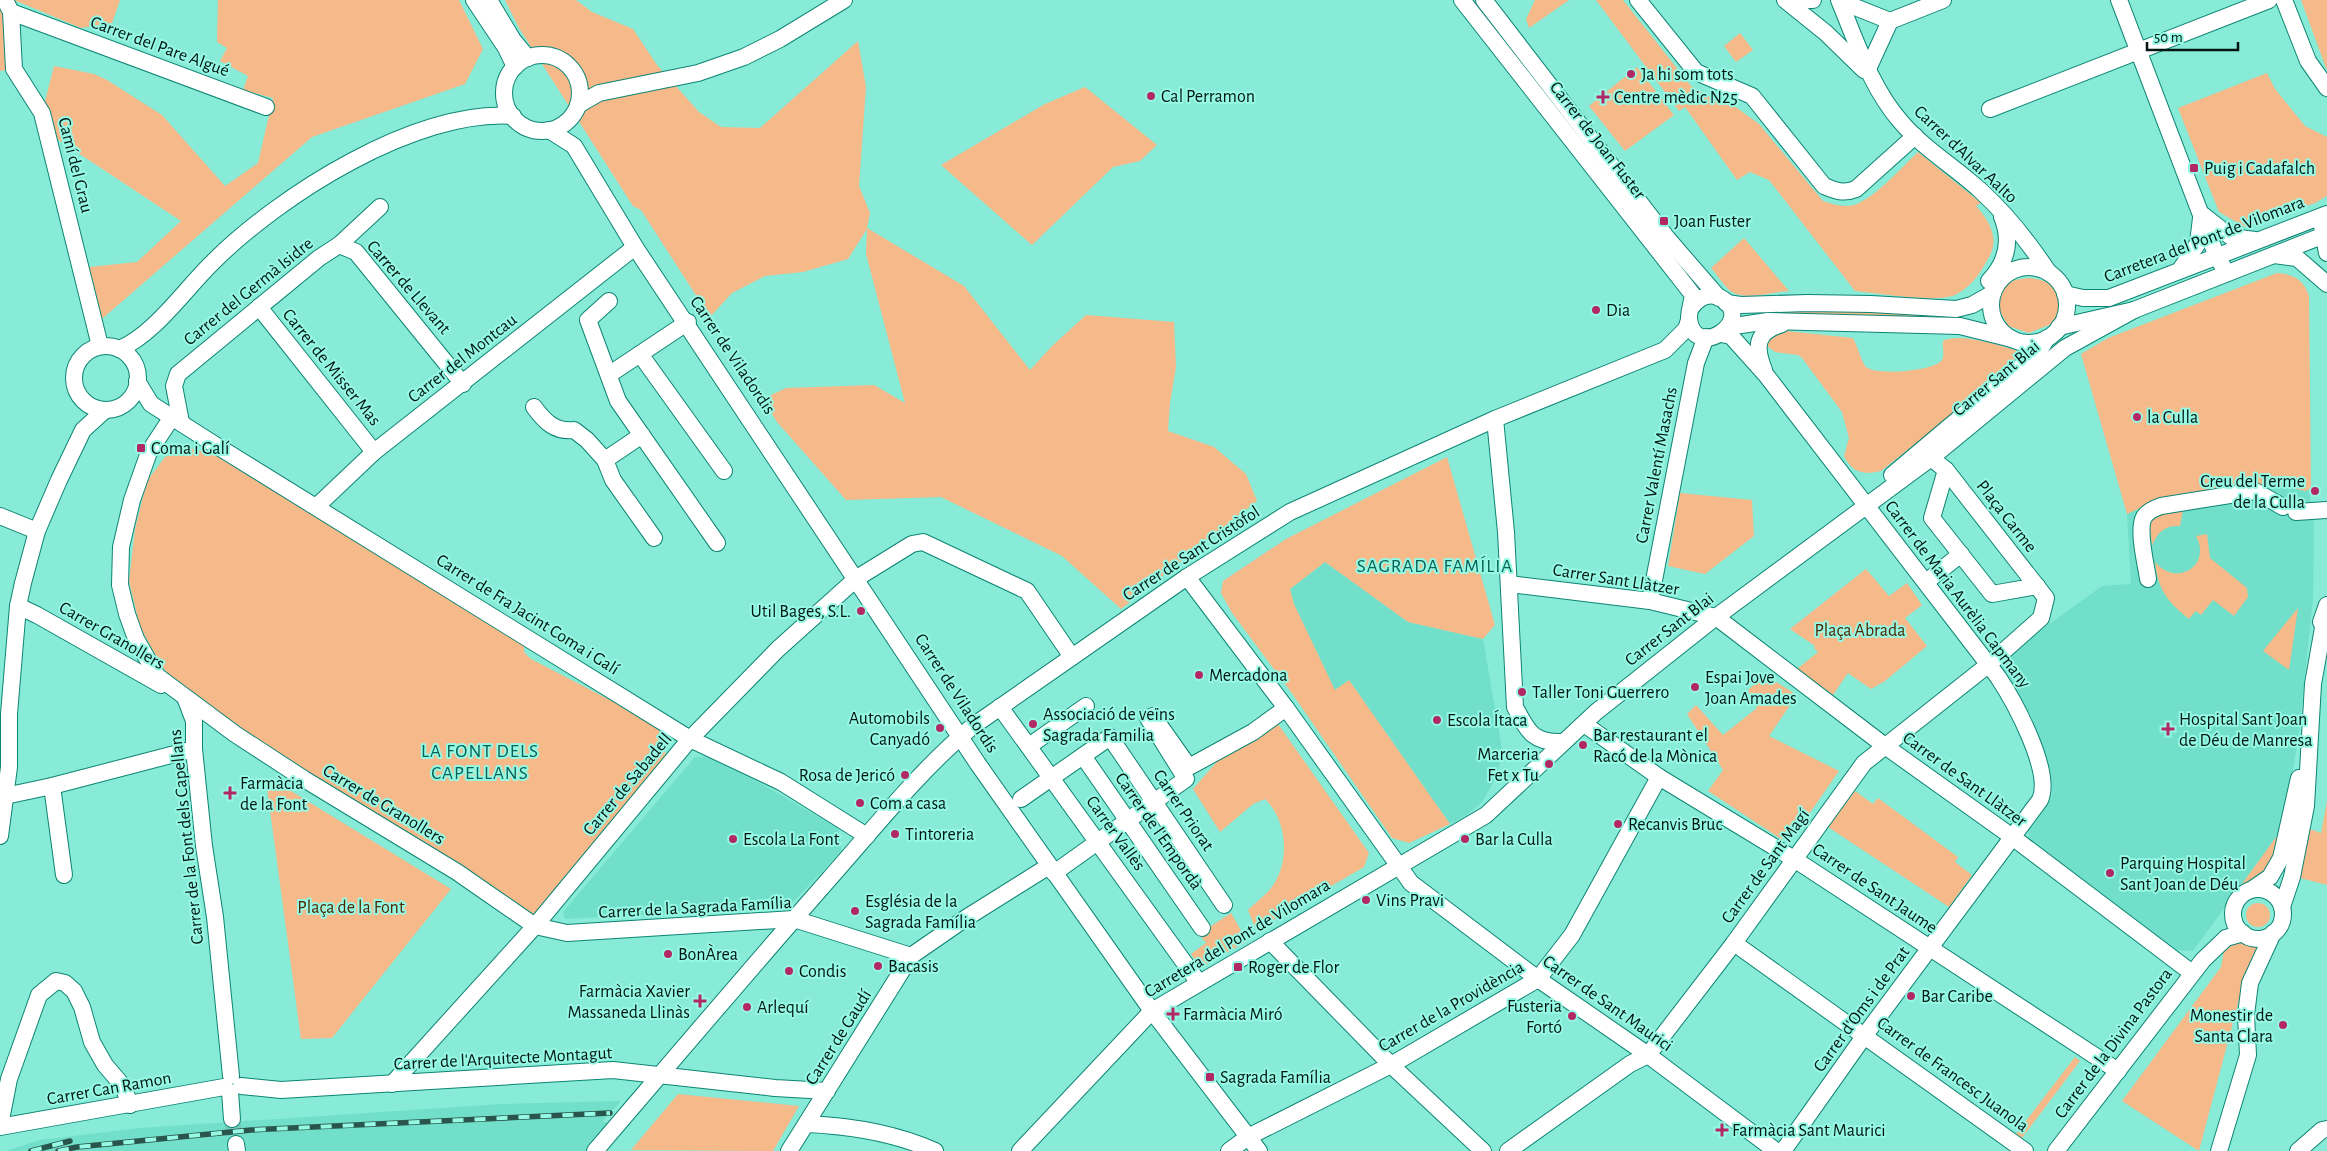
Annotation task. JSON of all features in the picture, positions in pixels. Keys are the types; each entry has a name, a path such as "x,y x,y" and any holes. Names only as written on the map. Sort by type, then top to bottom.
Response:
{"street":[{"path":"474,0 506,48 522,62"},
{"path":"489,0 513,40 522,62"},
{"path":"599,93 586,89 579,83 572,70 561,60 547,55 522,62 508,79 505,92 506,102 513,116 529,128 549,130 562,125 575,110 599,93 698,73 744,57 818,18 844,0"},
{"name":"Carrer de Joan Fuster","path":"1462,0 1693,295 1690,314"},
{"name":"Carrer de Joan Fuster","path":"1484,0 1667,238 1723,300"},
{"path":"1638,0 1696,72 1752,96 1824,186 1837,192 1847,193 1856,189 1915,136"},
{"path":"1786,0 1826,33 1871,75 1890,21"},
{"path":"1796,0 1813,0"},
{"path":"1840,1 1890,21 1943,0"},
{"path":"2119,0 2202,213 2217,257 2227,273"},
{"path":"1990,109 2269,0"},
{"path":"2284,0 2308,61 2327,88"},
{"name":"Carrer d'Alvar Aalto","path":"1840,1 1871,75 1890,108 1915,136 1982,192 2034,250 2049,273"},
{"name":"Carrer del Pare Algué","path":"8,6 266,108"},
{"name":"Camí del Grau","path":"8,6 14,70 42,113 59,174 100,346"},
{"path":"574,146 575,110 579,83"},
{"path":"480,116 490,110 505,92"},
{"path":"119,349 142,337 219,256 283,203 368,154 421,131 480,116 513,116"},
{"path":"549,130 574,146"},
{"name":"Carrer de Viladordis","path":"574,146 636,246 688,322 978,764 1152,1011 1207,1080 1259,1151"},
{"name":"Carrer del Germà Isidre","path":"177,419 174,386 178,374 319,258 339,245 380,207"},
{"path":"1922,307 1941,306 1967,298 1984,286 1999,270 2006,256 2008,245 2000,212"},
{"path":"2202,213 2231,237 2243,240 2259,240"},
{"path":"2179,272 2198,243 2202,213"},
{"path":"2323,215 2327,253"},
{"name":"Carretera del Pont de Vilomara","path":"2065,294 2083,298 2109,298 2323,215"},
{"name":"Carrer d'Alvar Aalto","path":"2008,274 2016,249 2014,228"},
{"path":"2059,327 2134,310 2326,234"},
{"name":"Carrer de Llevant","path":"339,245 356,252 463,384"},
{"name":"Carrer del Montcau","path":"317,506 374,452 463,384 636,246"},
{"path":"2272,255 2298,258 2327,284"},
{"path":"1690,314 1696,332 1718,333 1768,321 1960,326 2029,343 2047,338 2059,327 2066,311 2065,294 2059,282 2049,273 2028,267 2008,274 1999,282 1993,293 1991,306 1994,319 2001,330 2012,338"},
{"path":"1564,742 1549,743 1538,740 1526,728 1515,706 1506,532 1495,419 1665,350 1686,329 1694,302 1706,296 1741,306 1806,303 1956,309 1972,305 1993,293"},
{"path":"1718,333 1731,315 1723,300"},
{"path":"609,301 588,320 610,374 618,401 717,543"},
{"name":"Carrer de Misser Mas","path":"259,307 374,452"},
{"name":"Carrer Sant Blai","path":"1505,797 1596,712 1716,617 1931,458 2065,348 2134,310"},
{"path":"610,374 688,322"},
{"path":"1766,375 1759,356 1761,338 1766,331 1790,322"},
{"name":"Carrer de Maria Aurèlia Capmany","path":"1718,333 1731,336 1766,375 1988,665 2014,702 2025,726 2042,776 2043,794"},
{"name":"Carrer Valentí Masachs","path":"1650,602 1696,364 1718,333"},
{"path":"83,401 94,407 106,410 117,408 127,402 136,389 137,381 134,363 142,337"},
{"name":"Carrer Sant Blai","path":"1866,505 1877,487 2033,357 2047,338"},
{"path":"0,836 5,796 18,606 37,531 83,430 85,416 83,401 75,387 74,371 82,356 100,346 119,349 134,363"},
{"path":"640,354 724,471"},
{"path":"137,381 152,404 177,419 149,452 132,500 120,547 120,585 131,628 151,666 157,676 186,700"},
{"path":"127,402 152,404"},
{"path":"534,407 546,423 564,431 574,430 587,440 605,460 613,480 654,538"},
{"path":"83,430 106,410"},
{"name":"Carrer de Fra Jacint Coma i Galí","path":"177,419 690,739 781,782 867,836"},
{"name":"Carrer de Sant Cristòfol","path":"595,1151 867,836 934,761 961,736 1187,577 1290,512 1495,419"},
{"path":"605,460 642,435"},
{"name":"Plaça Carme","path":"1931,458 1946,470 2041,592"},
{"path":"1946,470 1932,518 1960,554 1992,594 2041,592"},
{"path":"2148,579 2142,529 2144,517 2150,511 2161,506 2255,491 2289,510 2327,510"},
{"path":"0,516 37,531"},
{"name":"Carrer de Sabadell","path":"392,1084 535,926 690,739 778,649 857,578 912,544 922,542 1027,591 1072,657"},
{"path":"1926,582 1960,554"},
{"name":"Carrer de Sant Maurici","path":"1187,577 1286,708 1411,883 1538,979 1648,1056 1776,1151"},
{"name":"Carrer Sant Llàtzer","path":"1509,584 1650,602 1716,617"},
{"name":"Carrer de Sant Magí","path":"1508,1151 1630,1064 1648,1056 1734,943 1864,763 1988,665 2041,618 2041,592"},
{"path":"2219,1151 2248,1055 2246,1015 2250,983 2273,933 2282,922 2282,907 2292,877 2306,806 2310,724 2316,670 2325,631 2322,615 2327,605"},
{"name":"Carrer Granollers","path":"18,606 186,700"},
{"name":"Carrer de Sant Llàtzer","path":"1716,617 1885,746 2012,836 2192,973"},
{"path":"2316,670 2327,658"},
{"name":"Carrer de la Font dels Capellans","path":"186,700 194,721 194,749 204,846 215,917 231,1085 232,1119"},
{"name":"Carrer de Granollers","path":"186,700 304,779 457,872 535,926"},
{"path":"1029,746 1086,706"},
{"name":"Carrer Vallès","path":"1000,707 1099,841 1199,983"},
{"name":"Carrer de Gaudí","path":"790,1151 911,956 966,918 1052,870 1099,841 1186,778 1148,718 1153,716 1189,767 1253,732 1286,708"},
{"name":"Carrer de Sant Jaume","path":"1584,724 1659,777 1794,859 2118,1071"},
{"path":"2273,933 2258,939 2243,933 2234,920 2236,903 2242,895 2270,877 2281,858 2288,834 2310,724"},
{"name":"Carrer Priorat","path":"1083,756 1110,737 1224,905"},
{"path":"5,796 52,786 194,749"},
{"path":"934,761 952,756 978,764"},
{"path":"1021,799 1083,756"},
{"name":"Carrer de l'Empordà","path":"1083,756 1202,928"},
{"name":"Carrer de la Providència","path":"1229,1151 1248,1137 1391,1065 1538,979 1572,935 1659,777"},
{"path":"52,786 64,875"},
{"name":"Carrer d'Oms i de Prat","path":"1783,1151 2043,794"},
{"name":"Carretera del Pont de Vilomara","path":"1020,1151 1152,1011 1482,818 1505,797"},
{"path":"2251,890 2260,889 2272,894 2282,907"},
{"name":"Carrer de la Divina Pastora","path":"2203,960 2236,903"},
{"name":"Carrer de la Sagrada Família","path":"535,926 567,933 794,920 911,956"},
{"name":"Carrer de la Divina Pastora","path":"2056,1151 2203,960 2226,938 2243,933"},
{"path":"1270,941 1391,1065 1483,1151"},
{"name":"Carrer de Francesc Juanola","path":"1734,943 1866,1035 2026,1151"},
{"path":"0,1126 10,1079 39,994 56,981 65,983 74,991 82,1007 92,1042 105,1065 123,1086 130,1105"},
{"name":"Carrer de l'Arquitecte Montagut","path":"231,1085 281,1090 613,1070 827,1091"},
{"name":"Carrer Can Ramon","path":"0,1126 130,1105 231,1085"},
{"path":"807,1124 847,1126 917,1143 935,1151"},
{"path":"2298,1151 2322,1130 2327,1129"}],"shaded area":[{"name":"Hospital Sant Joan de Déu de Manresa","path":"2278,485 2309,490 2314,525 2313,599 2298,741 2282,829 2193,951 2174,950 2029,841 2028,828 2052,796 2052,785 2032,717 1996,663 2102,586 2131,584 2127,514 2151,503 2241,487"},
{"name":"Escola Ítaca","path":"1325,562 1408,622 1483,639 1502,749 1497,776 1482,802 1467,815 1450,824 1349,680 1335,691 1294,604 1290,589"},
{"name":"Escola La Font","path":"713,756 838,828 842,851 788,907 565,919 563,912 695,757"},
{"path":"621,1101 602,1122 615,1123 590,1151 6,1151 40,1140 140,1128 501,1104"}],"green space":[{"path":"0,0 5,0 14,69 0,71"},
{"path":"14,0 120,0 112,23 81,28"},
{"path":"218,0 459,0 483,49 465,84 312,137 96,324 80,268 137,262 181,221 48,133 42,113 54,66 94,74 107,80 162,115 225,186 258,163 273,98 243,90 248,76 220,61 227,48 217,42"},
{"path":"505,0 576,0 592,12 633,29 657,65 699,112 721,127 760,128 858,41 866,87 859,186 870,213 867,228 964,286 1030,370 1052,346 1086,315 1174,322 1176,367 1168,431 1214,447 1246,474 1257,501 1121,609 1062,556 941,497 846,500 777,422 763,399 786,388 874,385 905,403 866,254 867,229 848,259 803,272 765,276 732,293 710,317 641,210 633,206 519,28"},
{"path":"1535,0 1569,0 1529,28 1526,19"},
{"path":"1596,0 1623,0 1691,86 1712,98 1733,105 1759,124 1823,201 1846,206 1862,201 1879,189 1918,152 1981,203 1976,206 1992,230 1993,243 1989,257 1980,273 1963,290 1949,297 1923,298 1855,291 1769,180 1750,172 1737,180 1685,107 1679,111"},
{"path":"2301,0 2327,0 2327,69 2326,68"},
{"path":"1740,33 1753,50 1736,62 1724,46"},
{"path":"1637,67 1674,115 1625,151 1589,106"},
{"path":"2267,73 2275,89 2305,126 2327,137 2327,196 2315,203 2245,227 2219,212 2178,108"},
{"path":"1085,87 1157,145 1140,161 1113,167 1032,245 941,165 1045,104"},
{"path":"1744,238 1789,291 1755,296 1742,295 1732,292 1726,286 1711,268"},
{"name":"la Culla","path":"2277,273 2293,276 2298,279 2307,290 2309,296 2311,488 2306,491 2278,485 2241,487 2151,503 2127,514 2081,354 2108,338"},
{"path":"2030,278 2043,281 2053,287 2059,296 2061,309 2054,323 2029,333 2008,326 1997,306 2000,293 2006,284"},
{"path":"1774,309 1934,314 1934,320 1774,315"},
{"path":"1787,331 1853,338 1866,367 1882,371 1905,371 1937,364 1943,358 1943,341 1951,338 1973,339 2029,354 1881,471 1869,473 1855,469 1847,462 1844,456 1849,438 1842,412 1802,358 1798,355 1775,352 1767,346 1766,341 1778,332"},
{"path":"189,448 213,454 517,640 524,645 524,652 531,659 658,725 666,756 531,919 370,811 181,690 161,665 140,627 129,581 135,529 147,481 165,457"},
{"path":"1447,457 1495,625 1483,639 1408,622 1325,562 1290,589 1294,604 1335,690 1349,680 1450,824 1409,843 1392,838 1291,692 1232,613 1221,593 1223,581 1286,539"},
{"path":"1680,493 1752,500 1754,536 1705,574 1668,566"},
{"path":"2183,510 2180,526 2162,530 2152,546 2150,526 2153,519 2165,513"},
{"path":"2207,534 2210,558 2247,588 2248,597 2234,616 2213,600 2201,615 2196,611 2189,619 2169,600 2161,588 2155,562 2164,570 2173,573 2182,573 2190,570 2196,564 2199,556 2200,547 2196,536"},
{"name":"Plaça Abrada","path":"1866,569 1889,596 1907,583 1922,605 1905,618 1927,646 1885,681 1871,689 1848,673 1833,695 1797,669 1818,652 1814,648 1815,646 1790,629"},
{"path":"2298,608 2289,670 2263,651"},
{"path":"1765,675 1797,695 1769,736 1839,771 1793,837 1781,839 1708,791 1723,770 1687,714 1696,705 1723,735 1757,708 1748,690"},
{"path":"1278,724 1369,853 1364,867 1256,930 1248,910 1273,886 1283,861 1284,839 1278,817 1265,799 1253,804 1220,832 1193,789 1220,758"},
{"name":"Plaça de la Font","path":"267,788 286,788 451,889 332,1038 301,1039"},
{"path":"1855,791 1873,804 1878,798 1958,857 1955,862 1972,875 1949,907 1828,827"},
{"path":"2327,801 2327,885 2300,878 2310,829 2321,833"},
{"path":"2282,829 2269,865 2258,877 2239,888"},
{"path":"2258,903 2267,906 2270,915 2267,924 2258,927 2249,924 2246,915 2249,906"},
{"path":"1231,913 1247,941 1200,968 1191,954 1206,943 1199,934"},
{"path":"2236,943 2263,943 2244,981 2199,1151 2122,1101 2221,967 2224,951"},
{"path":"2075,1057 2080,1061 2022,1138 2016,1134"},
{"path":"678,1094 799,1106 773,1151 631,1150"}],"tunnel":[{"path":"232,1119 236,1144"}],"railway":[{"path":"58,1151 77,1147 251,1130 610,1113"},
{"path":"31,1151 70,1141"}],"place":[{"name":"Ja hi som tots","path":"1631,74"},
{"name":"Cal Perramon","path":"1151,96"},
{"name":"Centre mèdic N25","path":"1603,97"},
{"name":"Puig i Cadafalch","path":"2194,168"},
{"name":"Joan Fuster","path":"1664,221"},
{"name":"Dia","path":"1596,310"},
{"name":"la Culla","path":"2137,417"},
{"name":"Coma i Galí","path":"141,448"},
{"name":"Creu del Terme de la Culla","path":"2315,491"},
{"name":"Util Bages, S.L.","path":"861,611"},
{"name":"Mercadona","path":"1199,675"},
{"name":"Espai Jove Joan Amades","path":"1695,687"},
{"name":"Taller Toni Guerrero","path":"1522,692"},
{"name":"Escola Ítaca","path":"1437,720"},
{"name":"Associació de veïns Sagrada Familia","path":"1033,724"},
{"name":"Automobils Canyadó","path":"940,728"},
{"name":"Hospital Sant Joan de Déu de Manresa","path":"2168,729"},
{"name":"Bar restaurant el Racó de la Mònica","path":"1583,745"},
{"name":"Marceria Fet x Tu","path":"1549,764"},
{"name":"Rosa de Jericó","path":"905,775"},
{"name":"Farmàcia de la Font","path":"230,793"},
{"name":"Com a casa","path":"860,803"},
{"name":"Recanvis Bruc","path":"1618,824"},
{"name":"Tintoreria","path":"895,834"},
{"name":"Escola La Font","path":"733,839"},
{"name":"Bar la Culla","path":"1465,839"},
{"name":"Parquing Hospital Sant Joan de Déu","path":"2110,873"},
{"name":"Vins Pravi","path":"1366,900"},
{"name":"Església de la Sagrada Família","path":"855,911"},
{"name":"BonÀrea","path":"668,954"},
{"name":"Bacasis","path":"878,966"},
{"name":"Roger de Flor","path":"1238,967"},
{"name":"Condis","path":"789,971"},
{"name":"Bar Caribe","path":"1911,996"},
{"name":"Farmàcia Xavier Massaneda Llinàs","path":"700,1001"},
{"name":"Arlequí","path":"747,1007"},
{"name":"Farmàcia Miró","path":"1173,1014"},
{"name":"Fusteria Fortó","path":"1572,1016"},
{"name":"Monestir de Santa Clara","path":"2283,1025"},
{"name":"Sagrada Família","path":"1210,1077"},
{"name":"Farmàcia Sant Maurici","path":"1722,1130"}],"district":[{"name":"SAGRADA FAMÍLIA","path":"1435,565"},
{"name":"LA FONT DELS CAPELLANS","path":"480,761"}]}
